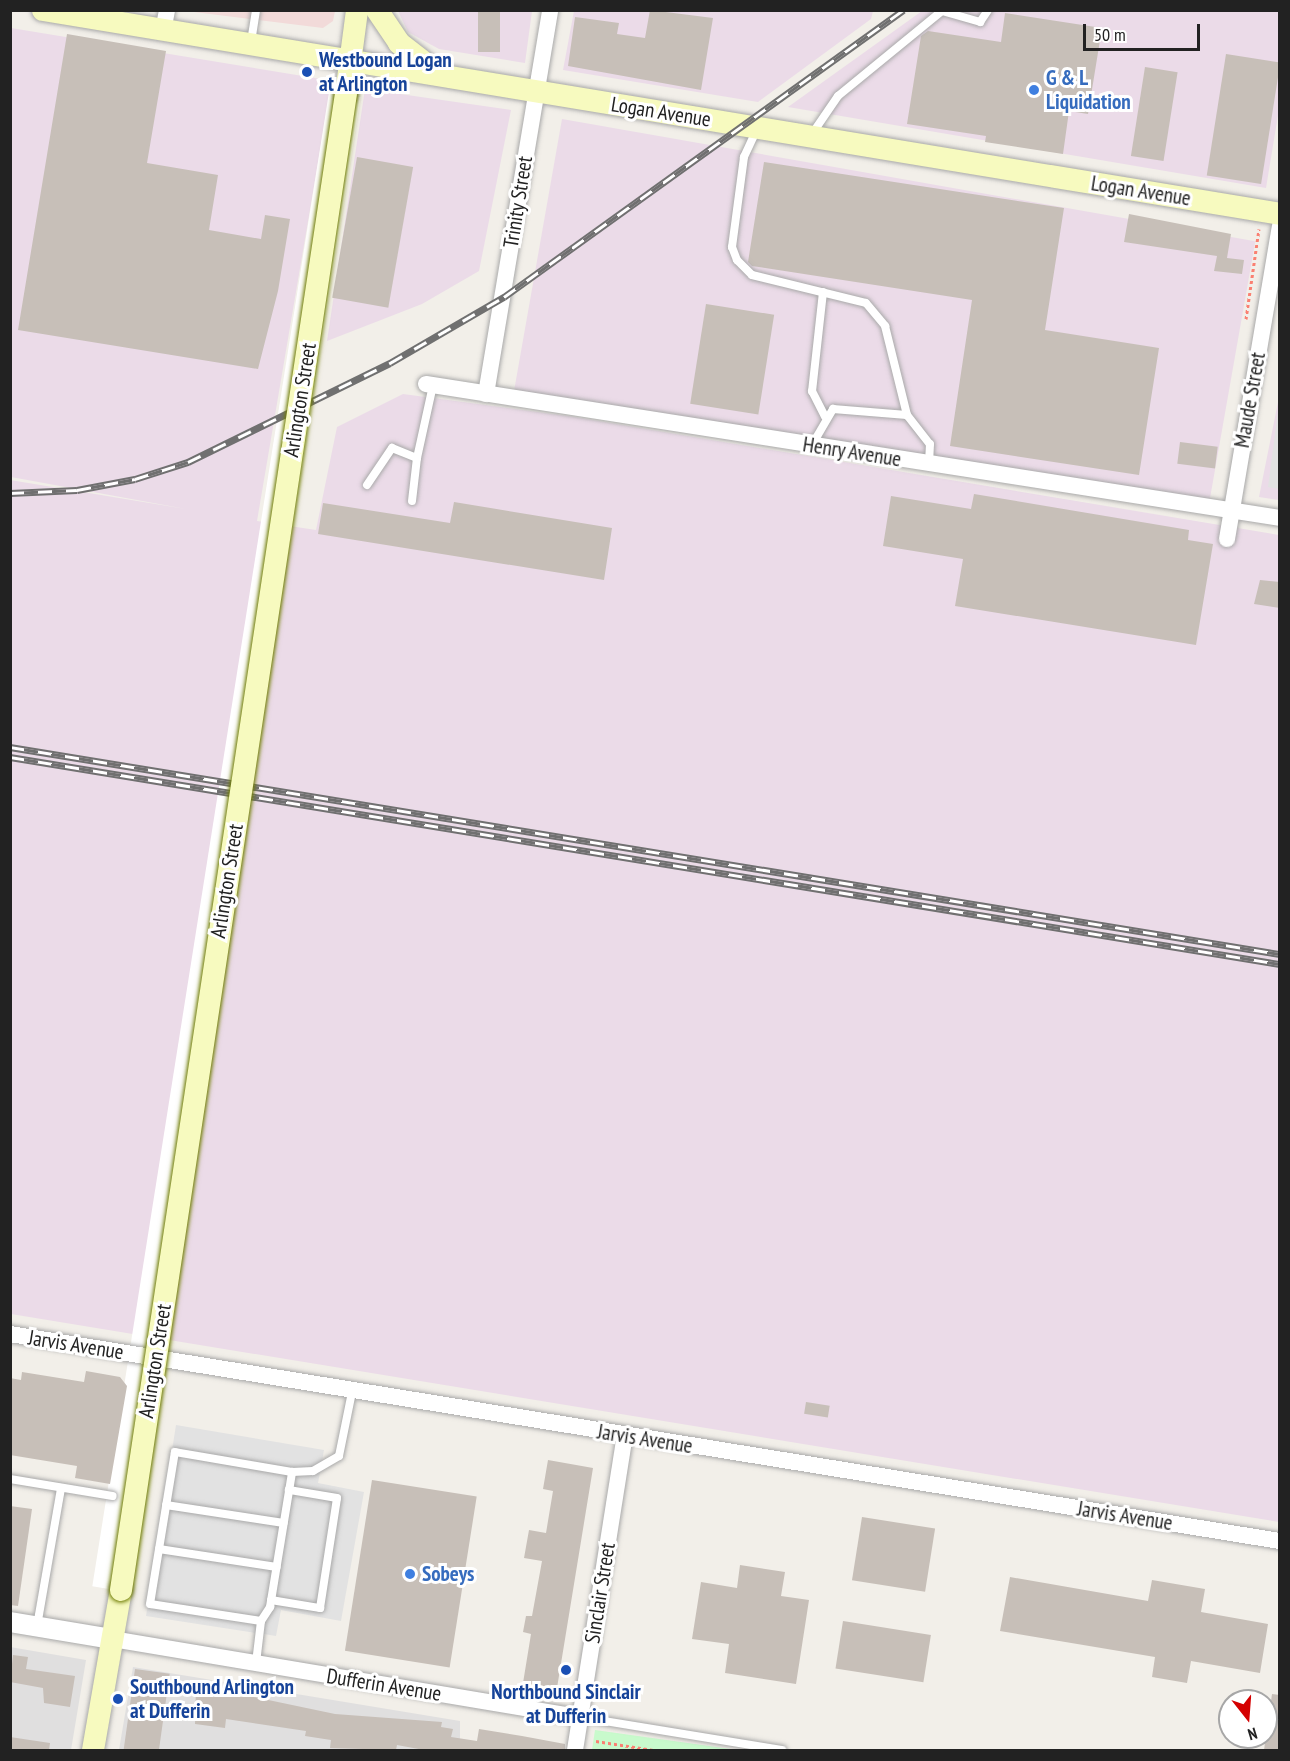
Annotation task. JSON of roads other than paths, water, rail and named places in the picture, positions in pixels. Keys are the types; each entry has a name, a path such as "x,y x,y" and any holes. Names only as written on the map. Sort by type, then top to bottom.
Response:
{"main road":[{"name":"Logan Avenue","path":"43,10 165,21 251,45 1280,214"},
{"name":"Arlington Street","path":"93,1750 121,1590 357,10"},
{"path":"377,10 399,43 442,76"}],"street":[{"name":"Trinity Street","path":"486,394 550,10"},
{"name":"Maude Street","path":"1227,539 1280,226"},
{"name":"Henry Avenue","path":"429,385 1280,518"},
{"name":"Jarvis Avenue","path":"10,1334 352,1392 1280,1541"},
{"name":"Sinclair Street","path":"575,1750 625,1436"},
{"name":"Dufferin Avenue","path":"10,1622 580,1717"}],"lane":[{"path":"251,45 256,10"},
{"path":"810,137 838,96 942,11 980,22 988,10"},
{"path":"757,128 744,157 732,247 737,260 752,274 866,303 885,326 908,416 930,444 929,464"},
{"path":"823,292 812,391 825,417"},
{"path":"412,501 429,385"},
{"path":"812,445 825,417 833,409 908,416"},
{"path":"367,484 392,448 417,458"},
{"path":"261,1621 150,1604 175,1452 292,1472 314,1471 339,1456 352,1392"},
{"path":"256,1663 261,1621 271,1600 292,1472"},
{"path":"10,1479 113,1496"},
{"path":"37,1627 61,1488"},
{"path":"271,1600 320,1608 337,1498 289,1490"},
{"path":"166,1505 284,1523"},
{"path":"159,1549 277,1567"},
{"path":"580,1717 782,1750"}],"railway":[{"path":"10,493 77,490 135,479 188,462 390,363 504,297 904,10"},
{"path":"10,747 1280,954"},
{"path":"10,757 1280,964"}],"place":[{"name":"Westbound Logan at Arlington","path":"307,72"},
{"name":"G & L Liquidation","path":"1034,90"},
{"name":"Sobeys","path":"410,1574"},
{"name":"Northbound Sinclair at Dufferin","path":"566,1670"},
{"name":"Southbound Arlington at Dufferin","path":"118,1699"}]}
